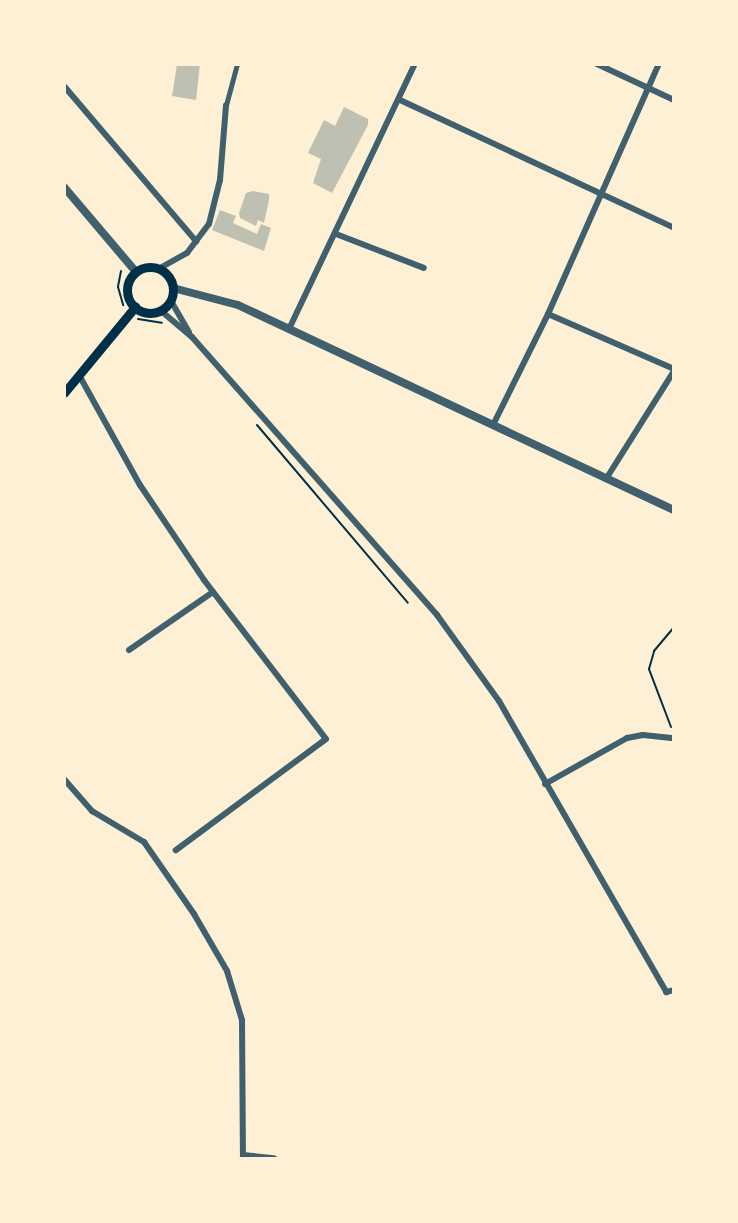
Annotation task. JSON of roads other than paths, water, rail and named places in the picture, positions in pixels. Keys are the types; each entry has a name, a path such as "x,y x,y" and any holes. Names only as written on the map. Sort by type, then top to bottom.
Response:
{"main road":[{"path":"64,393 132,310 128,287 136,272 160,268 173,288 171,301 160,310 146,313 132,310"}],"street":[{"path":"160,268 187,253 209,224 220,180 226,105 237,64"},
{"path":"289,329 400,100 415,64"},
{"path":"597,64 674,100"},
{"path":"493,425 548,314 659,64"},
{"path":"64,86 196,241"},
{"path":"400,100 674,228"},
{"path":"64,188 136,272"},
{"path":"336,234 424,268"},
{"path":"173,288 238,305 674,510"},
{"path":"171,301 192,337"},
{"path":"160,310 192,337 437,615 499,701 666,992 674,990"},
{"path":"548,314 674,370 606,479"},
{"path":"79,375 140,485 213,592 326,739 176,850"},
{"path":"129,650 213,592"},
{"path":"545,784 627,738 643,735 674,738"},
{"path":"64,779 92,811 144,842 194,914 227,971 242,1020 243,1157 274,1158"}]}
